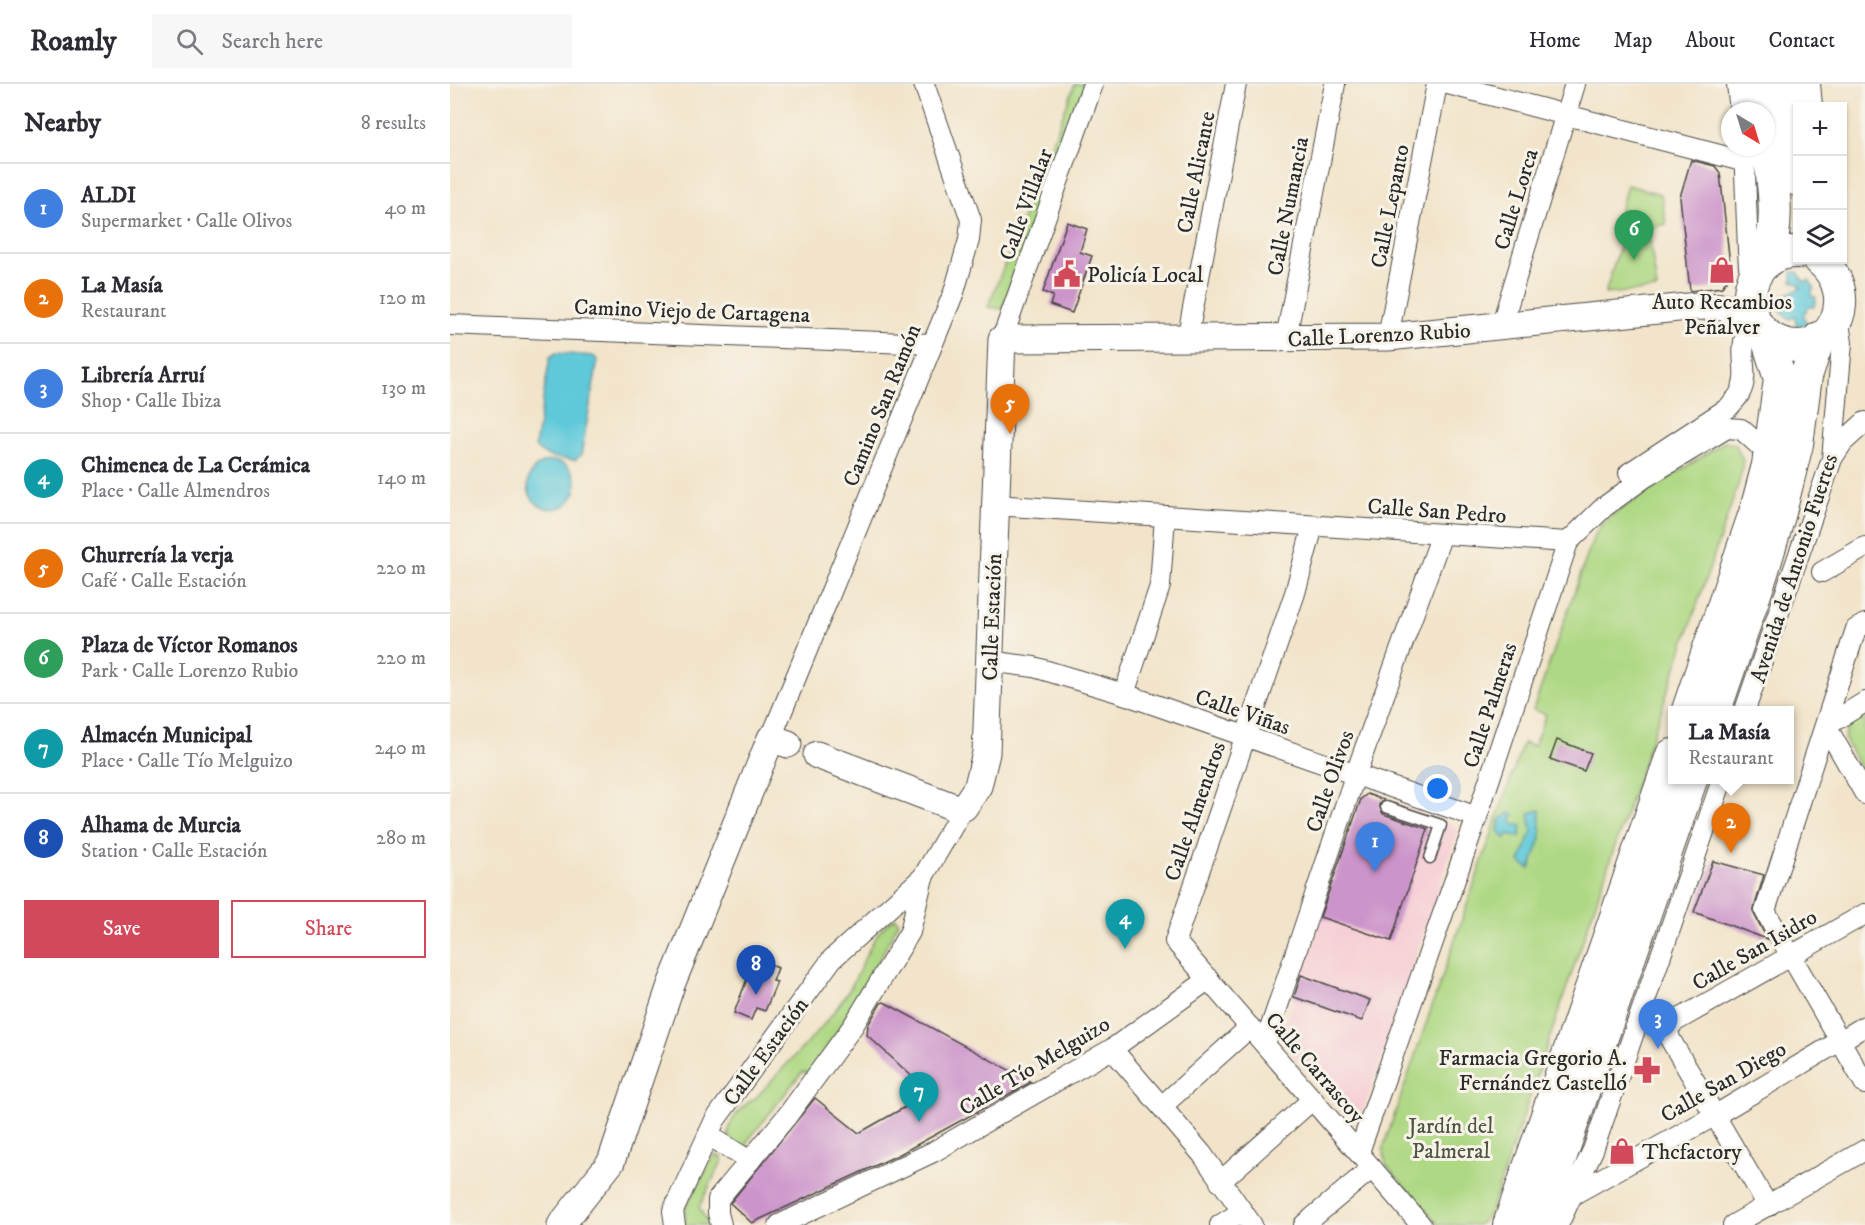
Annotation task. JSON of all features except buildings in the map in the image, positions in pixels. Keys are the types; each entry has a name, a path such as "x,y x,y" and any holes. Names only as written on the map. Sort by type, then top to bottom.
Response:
{"main road":[{"path":"1761,84 1763,102"},
{"path":"1788,84 1795,156"},
{"path":"1690,706 1756,510 1770,455 1780,379 1757,324 1749,296 1759,270 1772,248 1775,225 1768,156"},
{"path":"1698,306 1723,298 1776,256 1793,253"},
{"path":"1828,327 1842,295 1836,271"},
{"path":"1757,324 1784,344 1798,345 1828,327 1845,309 1865,301"},
{"name":"Calle Lorenzo Rubio","path":"1002,339 1187,340 1388,337 1698,306 1725,307 1757,324"},
{"name":"Avenida de Antonio Fuertes","path":"1716,706 1779,516 1797,444 1806,376 1828,327"},
{"name":"Calle Estación","path":"964,807 972,799 978,786 986,753 1002,339"},
{"path":"561,1225 611,1162 671,985 779,741"},
{"path":"817,755 939,802 954,807 964,807"},
{"path":"1509,1225 1668,767"},
{"path":"1537,1225 1690,784"}],"street":[{"name":"Camino San Ramón","path":"779,741 954,292 969,240 971,219 924,84"},
{"name":"Calle Villalar","path":"1002,339 1093,84"},
{"name":"Calle Alicante","path":"1187,340 1236,84"},
{"name":"Calle Numancia","path":"1286,338 1335,84"},
{"name":"Calle Lepanto","path":"1388,337 1437,84"},
{"path":"1448,84 1565,115 1721,150"},
{"name":"Calle Lorca","path":"1501,327 1575,84"},
{"path":"1737,84 1739,102"},
{"path":"1810,84 1812,102"},
{"path":"1745,156 1749,266 1759,270"},
{"path":"1568,542 1570,526 1578,513 1597,496 1728,408 1740,395 1742,343 1757,324"},
{"name":"Camino Viejo de Cartagena","path":"450,325 932,344"},
{"name":"Avenida de Antonio Fuertes","path":"1747,706 1832,459 1842,344 1828,327"},
{"path":"1832,459 1843,442 1865,422"},
{"name":"Calle Palmeras","path":"1359,1152 1477,817 1568,542 1605,507 1644,478 1727,428 1742,429 1770,455"},
{"name":"Calle San Pedro","path":"994,505 1568,542"},
{"path":"1124,694 1160,586 1164,516"},
{"name":"Calle Almendros","path":"1175,941 1295,593 1313,526"},
{"name":"Calle Olivos","path":"1265,1044 1355,776 1442,534"},
{"path":"1822,572 1865,547"},
{"path":"1861,626 1765,911 1865,1084"},
{"name":"Calle Viñas","path":"989,661 1034,667 1124,694 1477,817"},
{"path":"1826,726 1865,702"},
{"path":"1826,726 1865,794"},
{"path":"1558,1225 1593,1150 1721,784"},
{"name":"Calle Estación","path":"721,1225 718,1199 787,1116 853,1026 910,932 923,877 964,807"},
{"name":"Calle Estación","path":"675,1225 674,1211 715,1120 832,960 923,877"},
{"name":"Calle San Isidro","path":"1714,1116 1670,1039 1668,1029 1674,1022 1865,914"},
{"name":"Calle Carrascoy","path":"1175,941 1421,1225"},
{"name":"Calle Tío Melguizo","path":"779,1225 933,1152 1112,1049 1209,979"},
{"name":"Calle San Diego","path":"1574,1194 1714,1116 1865,1026"},
{"path":"1162,1106 1250,1027"},
{"path":"1112,1049 1202,1154 1246,1219 1220,1225"},
{"path":"1220,1182 1313,1099"},
{"path":"1714,1116 1768,1206"},
{"path":"708,1135 750,1161"},
{"path":"1734,1225 1865,1150"},
{"path":"1304,1225 1372,1168"}],"lane":[{"path":"1386,807 1441,825 1430,858"}],"shaded area":[{"path":"1367,794 1453,824 1458,832 1366,1103 1362,1113 1353,1119 1344,1116 1280,1040 1361,799"}],"green space":[{"path":"1075,84 1085,84 1002,309 988,307"},
{"path":"1627,185 1661,194 1666,224 1648,229 1657,289 1605,294 1624,232 1615,229"},
{"name":"Jardín del Palmeral","path":"1724,442 1735,444 1743,460 1740,479 1490,1213 1478,1225 1439,1225 1386,1165 1383,1148 1523,743 1534,746 1546,714 1533,710 1594,536 1602,524 1614,514"},
{"path":"1865,716 1865,777 1844,738 1849,725"},
{"path":"895,918 898,921 897,925 867,984 811,1073 802,1072 747,1142 749,1148 745,1149 729,1138 730,1126 736,1115 756,1098 828,1019 849,990 874,940 880,931"},
{"path":"715,1155 721,1157 722,1161 699,1207 709,1225 685,1225 686,1206"}],"water":[{"path":"1792,272 1798,272 1804,282 1809,280 1814,287 1811,296 1816,297 1814,307 1809,307 1803,315 1806,322 1803,325 1796,325 1795,317 1789,319 1781,311 1784,302 1779,297 1800,289 1800,285 1792,281"},
{"path":"556,353 593,356 598,360 581,455 575,460 548,456 535,447 550,357"},
{"path":"552,461 569,468 576,485 569,502 552,509 535,502 528,485 535,468"},
{"path":"1540,810 1541,838 1530,869 1520,862 1532,832 1529,813"},
{"path":"1510,813 1514,814 1511,822 1522,826 1520,837 1508,834 1506,839 1498,831 1500,820"}],"place":[{"name":"Plaza de Víctor Romanos","path":"1634,260"},
{"name":"Auto Recambios Peñalver","path":"1722,270"},
{"name":"Policía Local","path":"1067,274"},
{"name":"Churrería la verja","path":"1010,434"},
{"name":"La Masía","path":"1731,853"},
{"name":"ALDI","path":"1375,872"},
{"name":"Chimenea de La Cerámica","path":"1125,949"},
{"name":"Alhama de Murcia","path":"756,995"},
{"name":"Librería Arruí","path":"1658,1049"},
{"name":"Farmacia Gregorio A. Fernández Castelló","path":"1647,1070"},
{"name":"Almacén Municipal","path":"919,1122"},
{"name":"Thcfactory","path":"1622,1151"}]}
